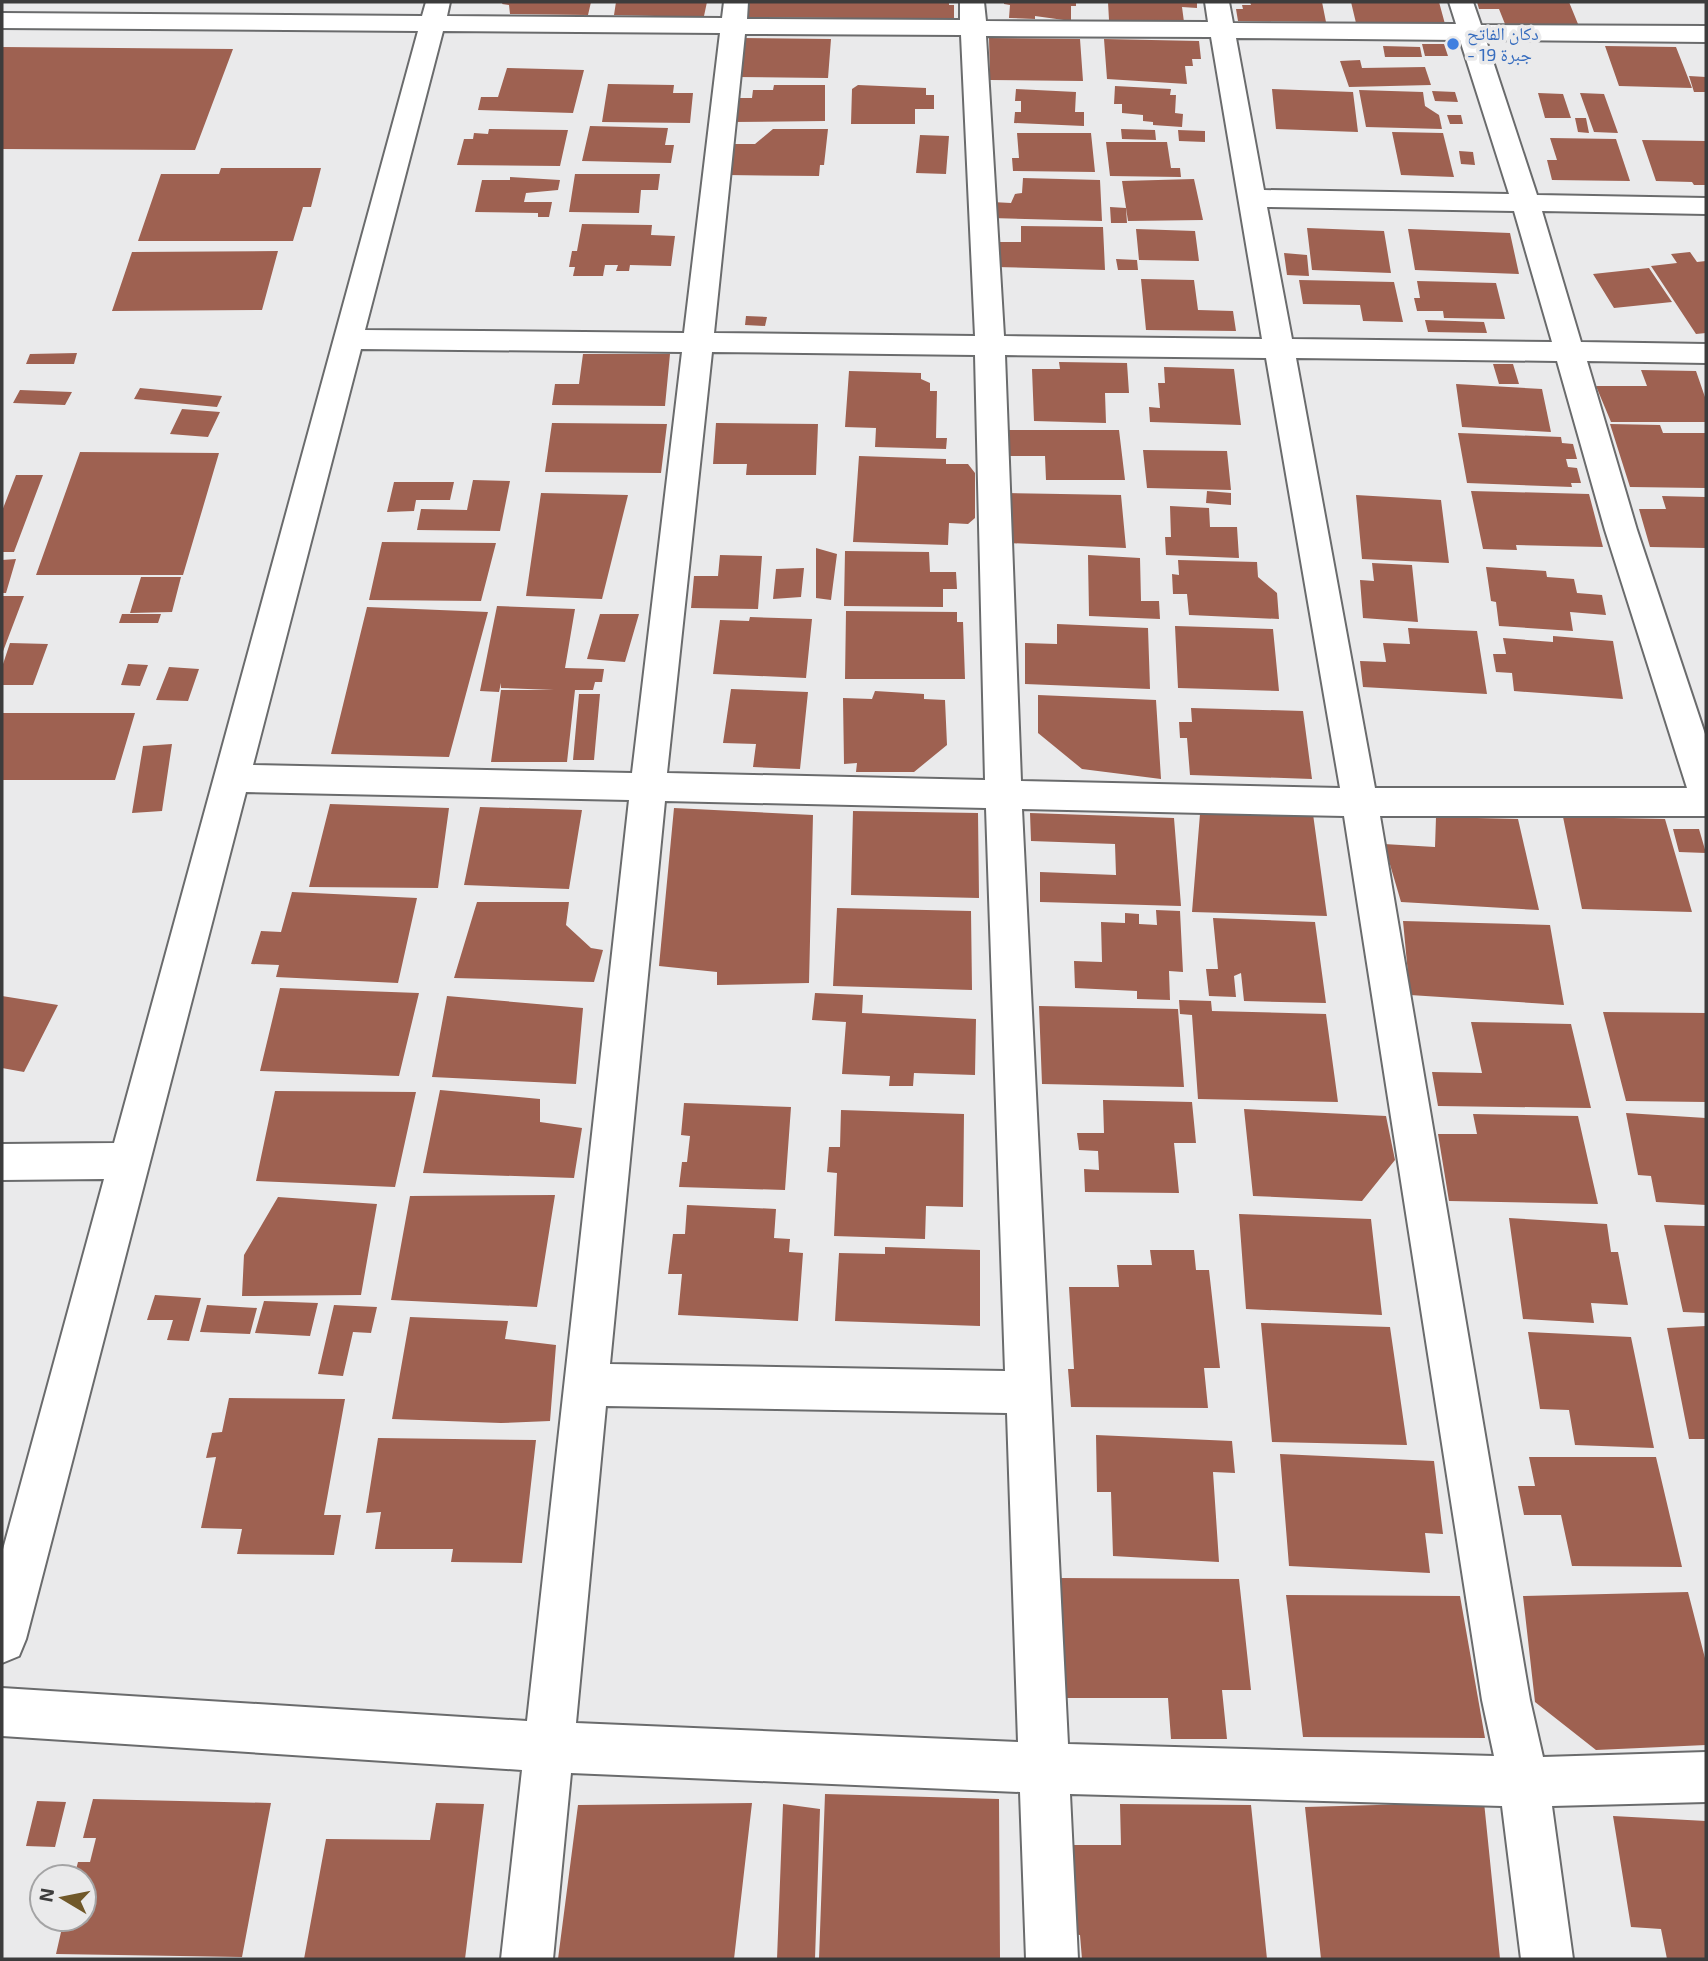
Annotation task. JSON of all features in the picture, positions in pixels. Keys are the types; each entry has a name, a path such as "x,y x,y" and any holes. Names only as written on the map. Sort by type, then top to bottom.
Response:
{"street":[{"path":"1461,2 1526,203 1621,530 1706,790"},
{"path":"2,20 435,13 1219,16 1470,32 1706,34"},
{"path":"2,1639 435,13"},
{"path":"527,1959 648,788 735,15"},
{"path":"973,15 990,347 1003,793 1052,1959"},
{"path":"1219,16 1360,802 1506,1700 1524,1782 1547,1959"},
{"path":"1251,198 1706,206"},
{"path":"348,339 1280,351 1706,353"},
{"path":"232,778 1360,802 1706,802"},
{"path":"2,1162 129,1161"},
{"path":"587,1385 1028,1392"},
{"path":"2,1712 551,1747 1044,1768 1524,1782 1706,1777"}],"building":[{"path":"591,2 588,15 510,14 509,5 502,4"},
{"path":"616,2 707,2 704,16 695,17 614,15"},
{"path":"747,2 949,2 949,5 954,5 954,19 745,17"},
{"path":"1004,2 1076,2 1076,6 1071,6 1071,21 1035,16 1035,19 1009,18 1010,5"},
{"path":"1108,2 1197,2 1197,8 1182,7 1184,22 1109,20"},
{"path":"1250,2 1322,2 1326,22 1238,21 1236,9 1243,9 1242,5 1251,5"},
{"path":"1351,2 1439,2 1445,24 1356,23"},
{"path":"1477,2 1569,2 1578,24 1505,24 1499,9 1479,9"},
{"path":"742,38 831,39 828,78 738,77"},
{"path":"989,38 1080,39 1083,81 990,80"},
{"path":"1104,39 1199,41 1201,59 1192,59 1193,66 1185,66 1187,84 1107,79"},
{"path":"1422,44 1444,44 1448,56 1425,56"},
{"path":"1383,46 1420,47 1422,57 1385,57"},
{"path":"1605,46 1676,47 1692,88 1619,86"},
{"path":"2,47 233,49 195,150 2,149"},
{"path":"1360,60 1362,68 1425,67 1431,85 1349,87 1340,61"},
{"path":"507,68 584,70 573,113 478,110 481,97 498,97"},
{"path":"1689,76 1706,77 1706,92 1694,92"},
{"path":"608,84 674,85 673,93 693,93 690,123 602,122"},
{"path":"774,85 825,85 825,121 731,122 732,98 752,98 753,90 773,90"},
{"path":"858,85 926,88 926,95 934,95 934,109 915,109 915,124 851,124 852,89"},
{"path":"1115,86 1171,89 1170,95 1176,95 1175,113 1183,114 1182,127 1153,125 1153,122 1143,121 1143,115 1122,113 1122,104 1114,104"},
{"path":"1016,89 1076,92 1075,112 1084,112 1084,126 1014,123 1015,112 1021,112 1021,101 1015,101"},
{"path":"1272,89 1353,92 1358,132 1276,129"},
{"path":"1359,90 1423,92 1425,106 1439,115 1442,129 1366,127"},
{"path":"1432,91 1455,92 1458,102 1435,101"},
{"path":"1538,93 1563,94 1571,118 1545,118"},
{"path":"1580,93 1604,94 1618,133 1594,132"},
{"path":"1447,115 1461,115 1463,124 1450,124"},
{"path":"1575,118 1586,118 1589,133 1578,132"},
{"path":"590,126 668,128 665,145 674,145 671,163 582,161"},
{"path":"489,129 568,130 560,166 457,165 464,139 473,139 474,133 488,134"},
{"path":"773,129 828,129 824,165 820,165 819,176 727,175 730,144 755,144"},
{"path":"1121,129 1155,130 1156,140 1122,139"},
{"path":"1178,130 1205,131 1205,142 1179,141"},
{"path":"1392,132 1443,133 1454,177 1401,175"},
{"path":"1017,133 1091,133 1095,172 1013,171 1012,158 1019,158"},
{"path":"920,135 949,136 946,174 916,173"},
{"path":"1550,138 1616,139 1630,181 1552,180 1547,160 1557,160"},
{"path":"1642,140 1706,141 1706,185 1656,181"},
{"path":"1106,142 1167,142 1171,168 1180,168 1181,177 1110,176"},
{"path":"1459,151 1473,152 1475,165 1461,164"},
{"path":"221,168 321,168 311,207 303,207 293,241 138,241 161,174 219,174"},
{"path":"575,174 660,174 658,190 641,190 639,213 569,212"},
{"path":"510,177 560,180 558,190 526,193 524,202 552,202 549,217 538,217 538,213 475,212 482,180 510,180"},
{"path":"1023,178 1100,180 1102,221 991,218 992,202 1011,203 1015,194 1022,193"},
{"path":"1194,179 1203,220 1128,221 1122,181"},
{"path":"1110,207 1126,208 1127,223 1111,223"},
{"path":"582,224 652,225 651,235 675,236 671,266 630,265 629,271 616,271 618,265 605,265 603,276 573,276 575,267 569,267 572,251 577,251"},
{"path":"1021,226 1103,227 1105,270 996,267 996,242 1021,242"},
{"path":"1307,228 1384,231 1391,273 1312,270"},
{"path":"1136,229 1195,231 1199,261 1139,260"},
{"path":"1408,229 1510,233 1519,274 1415,270"},
{"path":"278,251 262,310 112,311 132,252"},
{"path":"1690,252 1697,262 1706,261 1706,333 1696,334 1651,266 1677,263 1671,254"},
{"path":"1284,253 1307,255 1309,276 1287,275"},
{"path":"1116,259 1137,260 1138,270 1118,270"},
{"path":"1649,268 1672,302 1614,308 1593,274"},
{"path":"1141,279 1194,280 1198,310 1233,311 1236,331 1146,330"},
{"path":"1299,280 1394,282 1403,322 1363,321 1360,305 1303,304"},
{"path":"1417,281 1496,283 1505,319 1444,318 1443,311 1417,311 1414,298 1420,298"},
{"path":"746,316 767,317 765,326 745,325"},
{"path":"1425,320 1484,322 1487,333 1428,332"},
{"path":"77,353 74,364 26,364 30,354"},
{"path":"583,354 670,354 665,406 552,405 555,384 579,384"},
{"path":"1059,362 1127,363 1129,393 1105,393 1106,423 1034,421 1032,369 1060,369"},
{"path":"1493,364 1513,364 1519,384 1499,384"},
{"path":"1164,367 1234,369 1241,425 1150,422 1149,407 1160,408 1158,383 1165,383"},
{"path":"1641,370 1696,371 1706,400 1706,422 1611,422 1596,386 1647,386"},
{"path":"849,371 921,373 921,379 930,383 930,391 937,391 936,438 947,438 946,449 875,447 876,428 845,427"},
{"path":"1456,384 1542,389 1551,432 1462,427"},
{"path":"140,388 222,396 217,407 134,399"},
{"path":"20,390 72,392 65,405 13,403"},
{"path":"182,409 220,412 208,437 170,434"},
{"path":"552,423 667,424 661,473 545,472"},
{"path":"716,423 818,424 816,475 746,475 747,464 713,464"},
{"path":"1610,424 1660,425 1663,433 1706,433 1706,488 1630,487"},
{"path":"1007,430 1119,430 1125,480 1046,480 1045,456 1009,456"},
{"path":"1458,433 1561,437 1562,443 1573,444 1577,459 1566,459 1568,467 1577,468 1581,483 1571,483 1572,487 1467,483"},
{"path":"1143,450 1227,451 1231,490 1147,488"},
{"path":"80,452 219,453 183,575 36,575"},
{"path":"859,456 946,459 946,464 968,464 975,473 975,518 968,524 949,523 948,545 853,542"},
{"path":"16,475 43,475 14,552 2,552 2,511"},
{"path":"473,480 510,481 500,531 417,530 421,509 467,510"},
{"path":"394,482 454,482 450,500 416,500 414,511 387,512"},
{"path":"1207,491 1231,493 1231,505 1206,503"},
{"path":"1471,491 1589,494 1603,547 1516,545 1517,550 1483,549"},
{"path":"541,493 628,495 602,599 526,596"},
{"path":"1005,493 1121,495 1126,548 1008,543"},
{"path":"1356,495 1441,500 1449,563 1362,559"},
{"path":"1662,496 1706,497 1706,548 1650,547 1639,509 1666,509"},
{"path":"1170,506 1209,508 1210,527 1237,527 1239,558 1166,555 1165,537 1171,537"},
{"path":"382,542 496,543 481,601 369,600"},
{"path":"816,548 837,554 831,600 816,598"},
{"path":"845,551 929,552 930,572 956,572 957,589 943,589 943,607 844,606"},
{"path":"720,555 762,556 758,609 691,608 694,576 718,576"},
{"path":"1088,555 1140,558 1141,601 1159,601 1160,619 1089,616"},
{"path":"16,559 6,593 2,593 2,560"},
{"path":"1178,560 1257,562 1258,577 1277,593 1279,619 1189,615 1187,594 1173,594 1172,574 1179,575"},
{"path":"1372,563 1412,565 1418,622 1363,618 1360,580 1374,581"},
{"path":"1486,567 1546,571 1547,577 1574,579 1577,593 1602,595 1606,615 1570,612 1573,631 1499,626 1496,602 1491,601"},
{"path":"804,568 801,597 773,599 776,569"},
{"path":"141,577 181,577 172,612 130,613"},
{"path":"2,596 24,596 2,654"},
{"path":"497,606 575,609 565,668 604,669 602,682 595,682 593,690 575,690 567,762 491,762 501,690 554,690 501,688 501,683 499,692 480,691"},
{"path":"367,607 488,612 449,757 331,754"},
{"path":"846,611 957,612 957,622 963,622 965,679 845,679"},
{"path":"122,614 161,614 158,623 119,623"},
{"path":"600,614 639,614 625,662 587,659"},
{"path":"750,617 812,619 806,678 713,674 720,620 749,621"},
{"path":"1057,624 1148,628 1150,689 1025,684 1025,643 1057,644"},
{"path":"1175,626 1273,629 1279,691 1178,688"},
{"path":"1408,628 1477,631 1487,694 1363,687 1360,661 1386,662 1383,643 1410,644"},
{"path":"1553,636 1613,641 1623,699 1514,691 1512,673 1496,672 1493,654 1506,654 1503,638 1553,642"},
{"path":"10,643 48,644 33,685 2,685 2,667"},
{"path":"128,664 148,665 140,686 121,685"},
{"path":"169,667 199,669 188,701 156,700"},
{"path":"731,689 808,692 800,769 753,767 756,744 723,743"},
{"path":"875,691 924,694 924,699 945,700 947,745 914,772 856,772 857,763 844,764 843,698 872,699"},
{"path":"579,694 600,694 594,760 573,760"},
{"path":"1038,695 1156,700 1161,779 1082,769 1038,733"},
{"path":"1191,708 1303,711 1312,779 1190,775 1187,738 1180,738 1179,722 1192,722"},
{"path":"2,713 135,713 115,780 2,780"},
{"path":"172,744 162,811 132,813 143,746"},
{"path":"330,804 449,808 438,888 309,887"},
{"path":"480,807 582,810 569,889 464,885"},
{"path":"674,808 813,815 809,983 717,985 717,972 659,966"},
{"path":"853,811 978,813 979,898 851,895"},
{"path":"1030,813 1174,818 1181,906 1040,902 1040,872 1116,875 1115,844 1031,841"},
{"path":"1200,814 1313,814 1327,916 1192,912"},
{"path":"1436,817 1518,819 1539,910 1401,902 1384,844 1435,847"},
{"path":"1563,817 1665,819 1692,912 1582,909"},
{"path":"1673,829 1699,829 1706,853 1679,852"},
{"path":"292,892 417,898 398,983 276,977 279,965 251,964 261,931 281,932"},
{"path":"477,902 569,902 566,925 591,948 603,950 594,982 454,978"},
{"path":"837,908 971,911 972,990 833,986"},
{"path":"1156,910 1180,911 1183,972 1169,971 1170,1000 1137,999 1137,991 1075,988 1074,961 1102,962 1101,922 1125,923 1125,913 1139,914 1139,924 1157,925"},
{"path":"1213,918 1315,922 1326,1003 1244,1001 1241,973 1234,976 1236,997 1209,996 1206,969 1218,969"},
{"path":"1403,921 1550,925 1564,1005 1410,995"},
{"path":"280,988 419,993 399,1076 260,1071"},
{"path":"815,993 863,995 862,1013 976,1019 975,1075 914,1073 913,1086 889,1086 890,1076 842,1074 846,1022 812,1020"},
{"path":"2,996 58,1005 24,1072 2,1068"},
{"path":"447,996 583,1008 576,1084 432,1077"},
{"path":"1179,1000 1211,1001 1212,1011 1326,1014 1338,1102 1198,1099 1192,1015 1180,1014"},
{"path":"1039,1006 1178,1009 1184,1087 1042,1084"},
{"path":"1603,1012 1706,1013 1706,1102 1626,1101"},
{"path":"1471,1022 1571,1024 1591,1108 1438,1106 1432,1072 1482,1073"},
{"path":"440,1090 540,1099 540,1122 582,1128 574,1178 423,1173"},
{"path":"275,1091 416,1092 395,1187 256,1181"},
{"path":"1103,1100 1192,1102 1196,1143 1174,1143 1179,1193 1085,1192 1084,1169 1099,1170 1098,1151 1079,1150 1077,1133 1104,1133"},
{"path":"684,1103 791,1107 785,1190 679,1187 682,1162 687,1162 690,1136 681,1135"},
{"path":"1244,1109 1386,1116 1395,1160 1362,1201 1253,1196"},
{"path":"841,1110 964,1114 963,1207 926,1206 925,1239 834,1236 837,1173 827,1172 829,1147 840,1147"},
{"path":"1626,1113 1706,1118 1706,1205 1656,1202 1651,1176 1638,1175"},
{"path":"1473,1114 1578,1116 1598,1204 1449,1201 1438,1134 1477,1134"},
{"path":"555,1195 537,1307 391,1300 410,1196"},
{"path":"278,1197 377,1204 361,1295 242,1296 244,1255"},
{"path":"687,1205 776,1209 774,1238 790,1239 789,1252 803,1253 798,1321 678,1315 682,1274 668,1274 673,1234 685,1234"},
{"path":"1239,1214 1371,1219 1382,1315 1246,1309"},
{"path":"1509,1218 1607,1224 1611,1252 1618,1252 1628,1305 1591,1303 1594,1323 1523,1319"},
{"path":"1664,1225 1706,1226 1706,1313 1683,1312"},
{"path":"885,1247 980,1250 980,1326 835,1321 839,1253 885,1254"},
{"path":"1150,1250 1194,1250 1196,1270 1209,1270 1220,1368 1204,1368 1208,1408 1071,1407 1068,1369 1074,1369 1069,1287 1119,1287 1117,1265 1152,1265"},
{"path":"155,1295 201,1298 189,1341 167,1340 173,1320 147,1320"},
{"path":"264,1301 318,1303 310,1336 255,1333"},
{"path":"207,1305 257,1308 250,1334 200,1332"},
{"path":"334,1305 377,1307 371,1333 353,1332 343,1376 318,1374"},
{"path":"410,1317 508,1321 505,1339 556,1345 550,1421 501,1423 392,1419"},
{"path":"1261,1323 1390,1327 1407,1445 1272,1442"},
{"path":"1706,1326 1706,1439 1689,1439 1667,1328"},
{"path":"1528,1332 1631,1337 1654,1448 1575,1445 1569,1410 1540,1409"},
{"path":"229,1398 345,1399 324,1515 341,1515 334,1555 237,1554 242,1529 201,1528 216,1457 206,1458 212,1433 222,1432"},
{"path":"1096,1435 1232,1441 1235,1473 1213,1472 1219,1562 1113,1556 1111,1492 1097,1492"},
{"path":"378,1438 536,1440 522,1563 451,1562 453,1549 375,1549 381,1512 366,1513"},
{"path":"1280,1454 1434,1461 1443,1534 1425,1533 1430,1573 1289,1566"},
{"path":"1529,1457 1656,1457 1682,1567 1572,1566 1561,1515 1524,1515 1518,1486 1535,1486"},
{"path":"1057,1578 1239,1579 1251,1690 1222,1690 1227,1739 1171,1739 1168,1698 1064,1698"},
{"path":"1688,1592 1706,1662 1706,1745 1596,1750 1535,1702 1523,1596"},
{"path":"1286,1595 1460,1596 1485,1738 1303,1737"},
{"path":"825,1794 999,1799 1000,1959 819,1959"},
{"path":"93,1799 271,1803 242,1957 56,1954 61,1933 98,1933 98,1863 78,1863 90,1862 96,1838 83,1838"},
{"path":"37,1801 66,1802 55,1847 26,1846"},
{"path":"1484,1802 1500,1959 1321,1959 1305,1807"},
{"path":"436,1803 484,1804 465,1959 304,1959 326,1839 430,1840"},
{"path":"752,1803 734,1959 558,1959 578,1805"},
{"path":"783,1804 820,1809 815,1959 777,1959"},
{"path":"1120,1804 1251,1805 1267,1959 1082,1959 1080,1935 1072,1934 1068,1845 1121,1845"},
{"path":"1613,1816 1706,1821 1706,1959 1667,1959 1661,1929 1631,1927"}],"place":[{"name":"دكان الفاتح - جبرة 19","path":"1453,44"}]}
